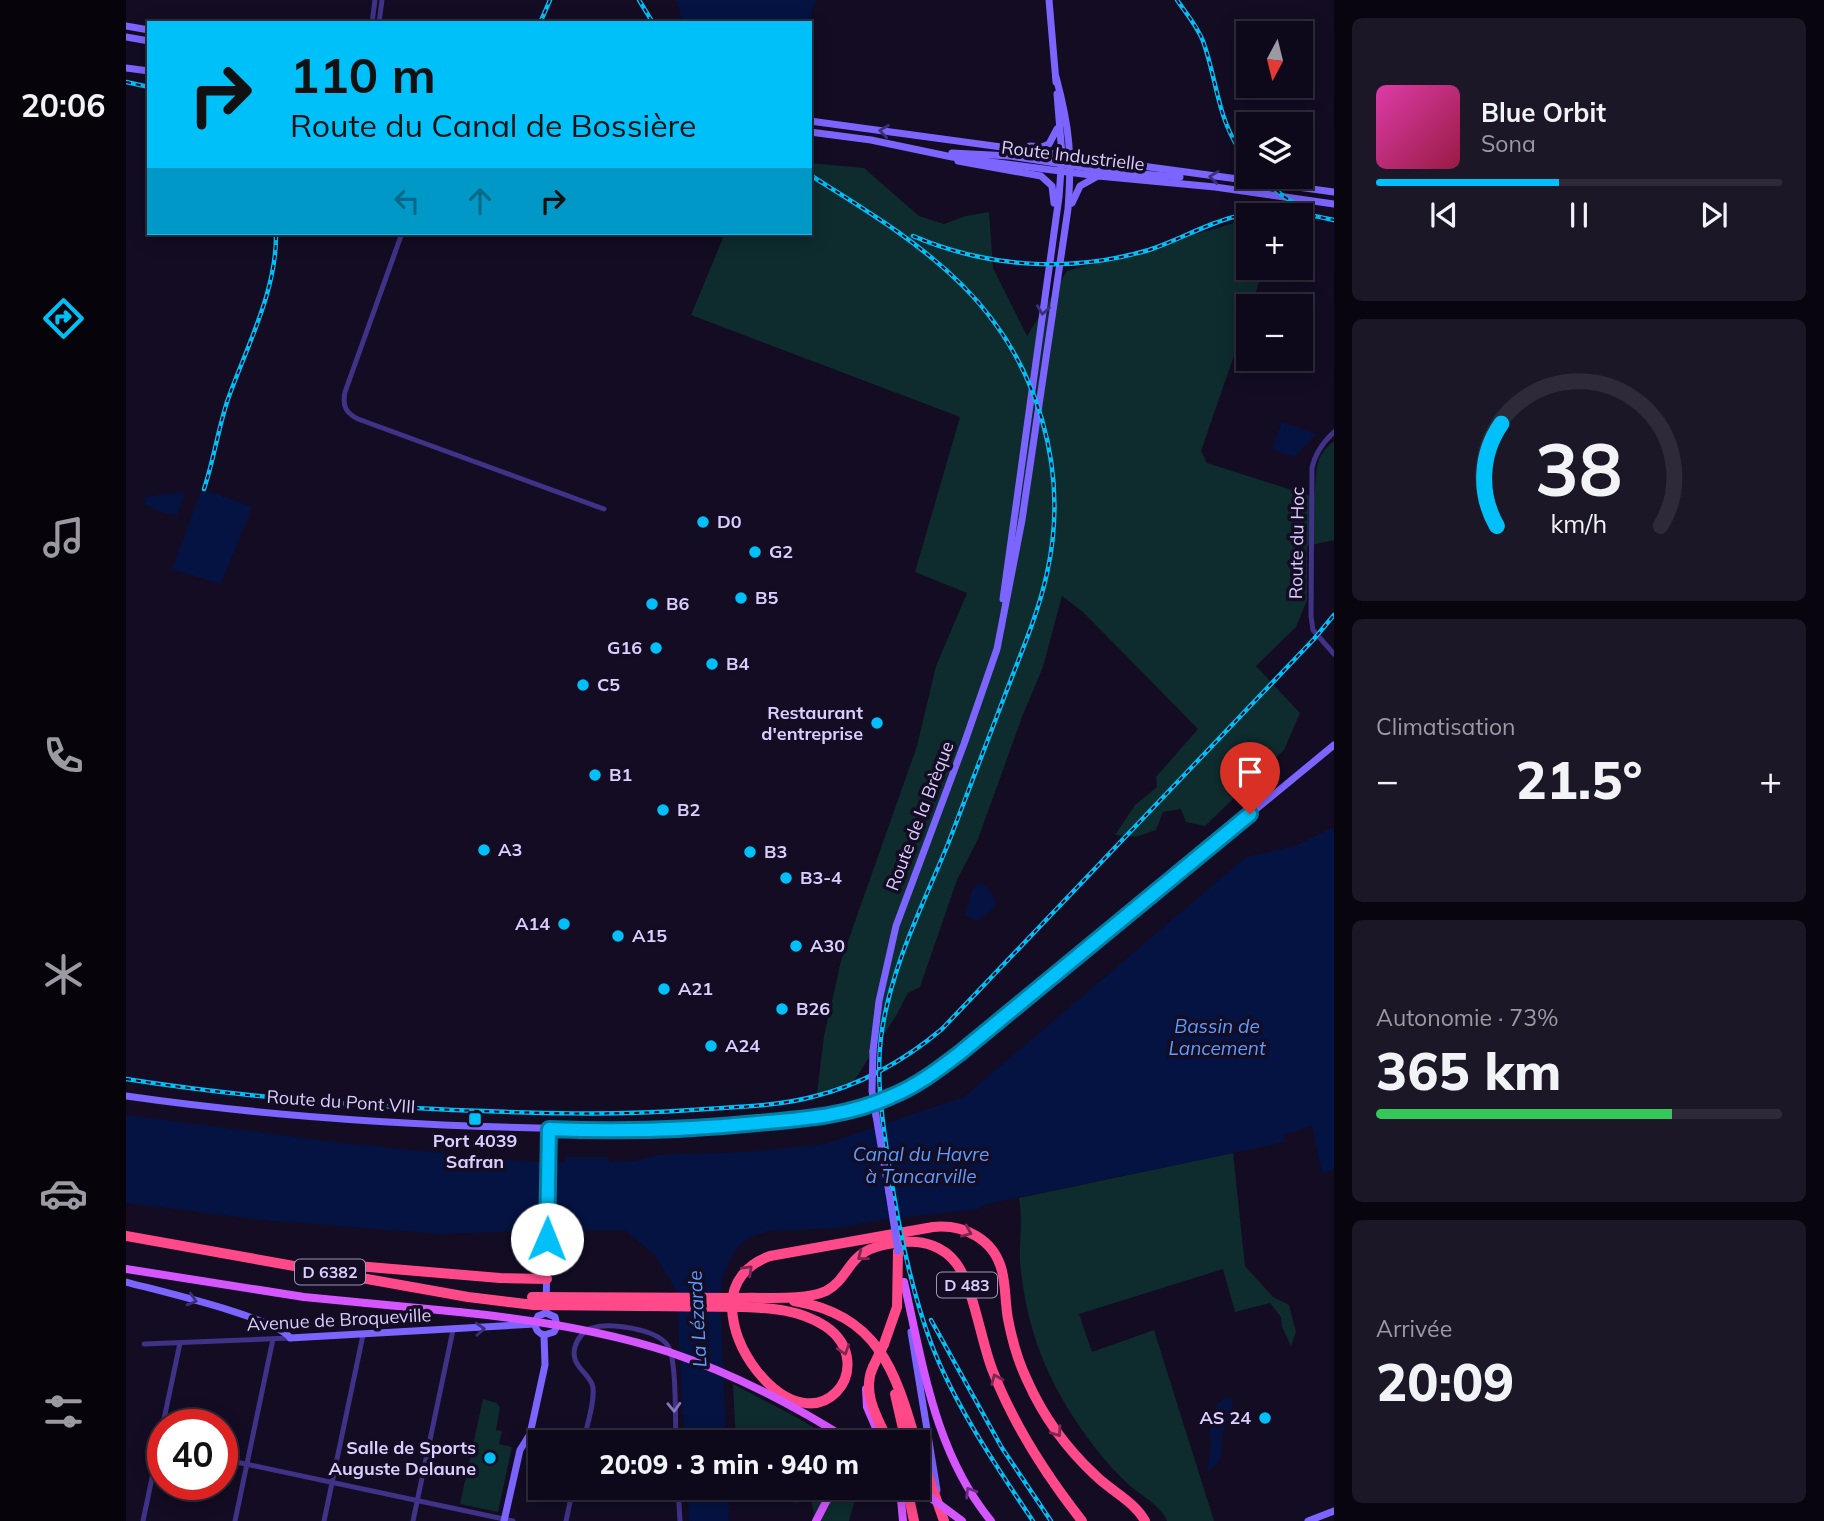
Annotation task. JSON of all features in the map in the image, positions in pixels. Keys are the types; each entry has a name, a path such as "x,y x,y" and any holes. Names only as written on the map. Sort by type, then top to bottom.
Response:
{"highway":[{"path":"742,1302 805,1315 831,1330 841,1340 848,1357 846,1374 840,1388 821,1401 805,1404 785,1398 771,1387 747,1357 737,1334 732,1309 734,1289 744,1272 770,1256 920,1229 946,1226 971,1232 990,1246 1000,1265 1015,1347 1045,1415 1086,1467 1133,1505 1146,1521"},
{"name":"D 6382","path":"126,1230 533,1301"},
{"name":"D 6382","path":"126,1236 468,1297 533,1301 811,1303 859,1328 880,1349 898,1384 912,1430"},
{"name":"D 483","path":"742,1302 819,1293 839,1281 863,1253 886,1244 916,1242 942,1250 958,1265 965,1278 988,1358 1011,1412 1048,1473 1082,1521"},
{"path":"884,1430 872,1404 872,1370 897,1307 898,1251"},
{"path":"326,1266 345,1265 500,1278 547,1279"},
{"name":"D 6382","path":"742,1302 808,1309 825,1314 858,1334 868,1344 891,1381 903,1430"},
{"path":"930,1485 944,1521"},
{"path":"913,1500 915,1521"}],"main road":[{"path":"996,649 1062,163 1049,0"},
{"path":"126,26 147,30"},
{"path":"126,37 147,41"},
{"path":"126,68 147,71"},
{"name":"Route de la Brèque","path":"944,1521 934,1476 874,1103 873,1051 879,1001 896,926 964,744 996,649 1009,595 1068,209 1070,137 1056,78"},
{"path":"966,141 1042,146 1054,139 1058,114"},
{"name":"Route Industrielle","path":"812,121 966,141 1071,165 1098,176 1215,187 1334,204"},
{"path":"812,132 871,140 930,152 970,165 1027,173 1047,180 1054,194 1052,243"},
{"path":"1070,137 1079,153 1127,160 1156,169"},
{"path":"930,152 1010,156 1062,163"},
{"name":"Route Industrielle","path":"1062,163 1156,169 1334,192"},
{"path":"1071,165 1115,172 1185,177 1189,174"},
{"path":"1068,209 1080,186 1098,176"},
{"name":"Route du Pont VIII","path":"126,1096 205,1108 315,1118 552,1129 652,1130 838,1114 892,1097 960,1053 1334,745"},
{"path":"547,1313 548,1162 552,1129"},
{"path":"126,1269 304,1297 458,1311 569,1328 632,1341 668,1352 760,1389 833,1430"},
{"path":"126,1282 273,1326 286,1332 290,1338"},
{"path":"904,1282 932,1404 953,1462 991,1521"},
{"path":"547,1313 555,1317 557,1326 554,1332 544,1335 535,1324 538,1316 547,1313"},
{"name":"Avenue de Broqueville","path":"290,1338 535,1324"},
{"path":"507,1520 520,1450 530,1434 545,1365 544,1335"},
{"path":"872,1370 866,1390 867,1407 878,1430"},
{"path":"931,1499 961,1521"},
{"path":"816,1521 827,1500"},
{"path":"901,1500 903,1521"},
{"path":"1308,1521 1334,1510"}],"street":[{"path":"373,21 375,0"},
{"path":"373,21 382,0"},
{"path":"401,235 345,392 343,400 347,412 358,419 604,509"},
{"name":"Route du Hoc","path":"1334,432 1321,445 1312,468 1311,616 1313,630 1334,654"},
{"path":"586,1430 594,1392 592,1382 575,1360 575,1346 590,1328 608,1326 638,1329 668,1346 673,1371 675,1430"},
{"path":"413,1521 453,1330"},
{"path":"324,1521 363,1335"},
{"name":"Avenue de Broqueville","path":"144,1344 290,1338"},
{"path":"235,1521 273,1339"},
{"path":"166,1409 180,1343"},
{"path":"238,1462 507,1520"},
{"path":"143,1521 148,1500"},
{"path":"566,1521 570,1500"},
{"path":"679,1500 680,1521"}],"green space":[{"path":"812,163 864,168 919,216 944,224 989,212 993,268 1027,336 1067,271 1236,222 1236,280 1260,280 1255,294 1236,294 1236,350 1201,451 1207,463 1314,497 1319,460 1334,441 1334,540 1307,546 1307,600 1296,627 1256,666 1300,713 1284,750 1205,826 1186,822 1181,809 1163,812 1156,830 1136,837 1115,835 1135,805 1157,787 1156,777 1198,729 1083,612 1062,596 1043,667 978,839 957,880 920,987 908,993 854,1081 817,1093 824,1036 841,961 917,746 936,666 967,593 915,572 960,417 691,315 724,235 812,235"},
{"path":"1233,1153 1245,1266 1273,1297 1289,1305 1296,1332 1291,1346 1282,1327 1281,1317 1270,1303 1235,1312 1223,1269 1079,1314 1092,1352 1154,1330 1214,1521 1167,1521 1160,1510 1125,1481 1096,1449 1054,1384 1035,1339 1023,1289 1019,1198"},
{"path":"733,1384 818,1430 735,1430"},
{"name":"Salle de Sports Auguste Delaune","path":"483,1399 497,1403 500,1408 496,1430 502,1431 499,1444 512,1447 498,1512 460,1504"},
{"path":"811,1500 855,1500 849,1521 815,1521"}],"water":[{"path":"676,0 816,0 809,21 682,21"},
{"path":"1282,422 1316,434 1294,457 1272,449"},
{"path":"202,489 252,507 221,584 172,569"},
{"path":"182,492 185,494 177,515 163,513 145,504 145,497"},
{"path":"1334,827 1334,1170 1322,1173 1312,1126 1283,1135 1286,1142 987,1204 978,1209 881,1220 838,1228 769,1231 752,1236 735,1250 723,1276 720,1296 726,1430 684,1430 676,1290 655,1255 625,1230 442,1234 261,1220 126,1203 126,1115 342,1143 532,1162 564,1163 566,1157 608,1157 609,1162 635,1161 657,1155 748,1152 825,1144 964,1097 1246,857 1296,846"},
{"path":"977,885 984,885 994,896 995,902 995,906 978,921 965,915 972,891"},
{"path":"1232,1398 1233,1409 1222,1433 1221,1455 1216,1465 1208,1470 1211,1417 1219,1402"},
{"path":"688,1500 728,1500 729,1521 689,1521"}],"railway":[{"path":"541,21 550,0"},
{"path":"639,0 652,21"},
{"path":"1177,0 1203,41 1224,118 1236,143"},
{"path":"126,82 147,87"},
{"path":"812,176 890,226 928,254 963,286 989,316 1011,348 1029,383 1042,419 1050,457 1054,495 1053,534 1039,604 948,844 899,963 885,1012 879,1068 882,1113 895,1205 923,1321 951,1389 1033,1521"},
{"path":"1275,189 1295,203"},
{"path":"913,236 941,247 1000,261 1060,264 1090,262 1149,250 1218,222 1247,214 1276,212 1334,220"},
{"path":"204,489 228,399 272,276 276,235"},
{"path":"126,1079 248,1095 330,1102 453,1110 572,1113 661,1112 767,1105 812,1097 848,1086 897,1061 942,1029 1334,615"},
{"path":"931,1320 1002,1448 1051,1521"}],"place":[{"name":"D0","path":"703,522"},
{"name":"G2","path":"755,552"},
{"name":"B5","path":"741,598"},
{"name":"B6","path":"652,604"},
{"name":"G16","path":"656,648"},
{"name":"B4","path":"712,664"},
{"name":"C5","path":"583,685"},
{"name":"Restaurant d'entreprise","path":"877,723"},
{"name":"B1","path":"595,775"},
{"name":"B2","path":"663,810"},
{"name":"A3","path":"484,850"},
{"name":"B3","path":"750,852"},
{"name":"B3-4","path":"786,878"},
{"name":"A14","path":"564,924"},
{"name":"A15","path":"618,936"},
{"name":"A30","path":"796,946"},
{"name":"A21","path":"664,989"},
{"name":"B26","path":"782,1009"},
{"name":"A24","path":"711,1046"},
{"name":"Port 4039 Safran","path":"475,1119"},
{"name":"AS 24","path":"1265,1418"},
{"name":"Salle de Sports Auguste Delaune","path":"490,1458"}],"route":[{"path":"547,1239 549,1129 652,1130 800,1119 838,1114 892,1097 960,1053 1250,814"}],"water label":[{"name":"Bassin de Lancement","path":"1217,1037"},
{"name":"Canal du Havre à Tancarville","path":"921,1165"},
{"name":"La Lézarde","path":"697,1319"}]}
